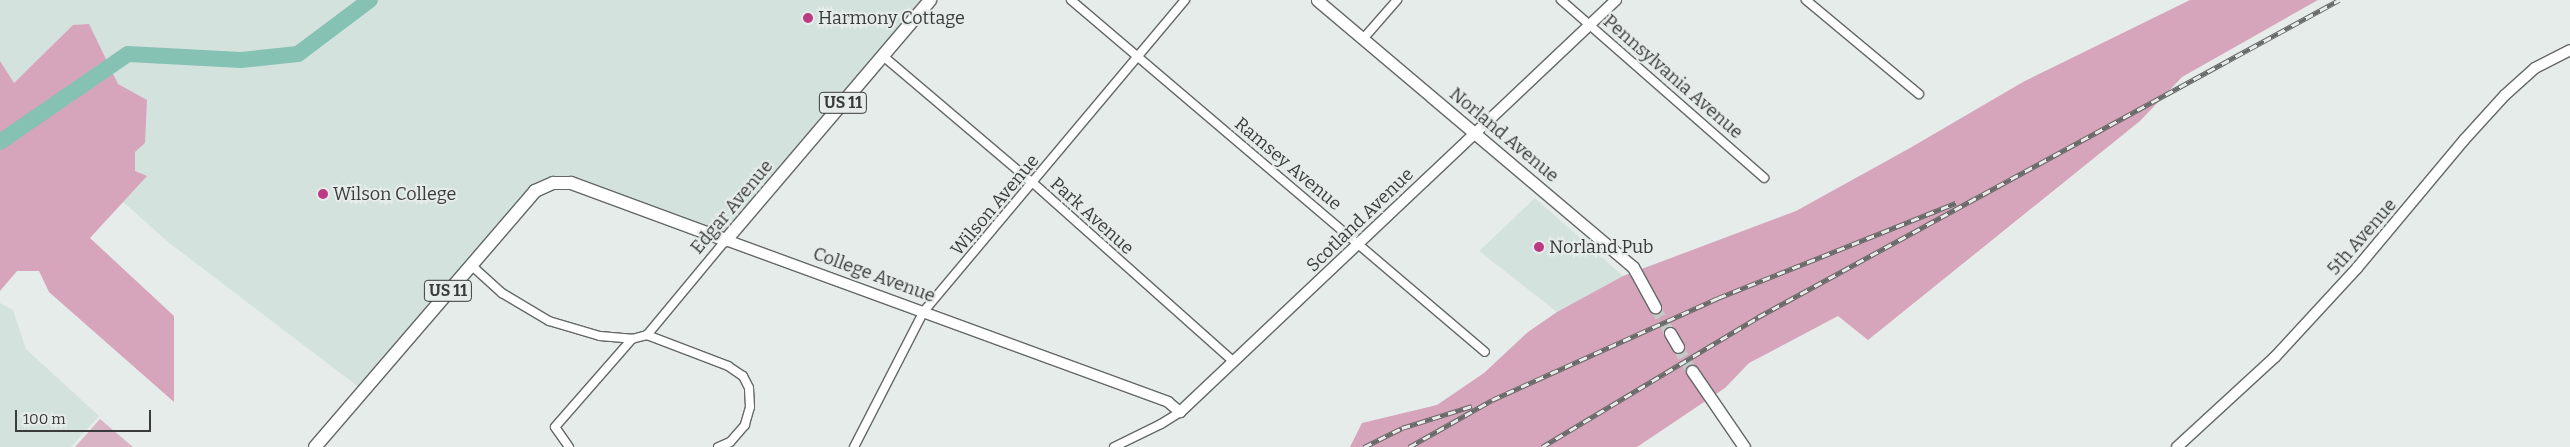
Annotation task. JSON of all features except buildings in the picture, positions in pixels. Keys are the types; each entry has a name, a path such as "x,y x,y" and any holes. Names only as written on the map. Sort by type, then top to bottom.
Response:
{"main road":[{"name":"Edgar Avenue","path":"726,240 930,0"},
{"name":"Norland Avenue","path":"1317,0 1633,267 1655,307"},
{"name":"College Avenue","path":"471,264 530,196 540,188 553,183 577,185 726,240"},
{"name":"US 11","path":"315,447 471,264"},
{"path":"1670,333 1678,347"},
{"path":"1692,371 1744,447"}],"street":[{"name":"Ramsey Avenue","path":"1071,0 1136,57 1360,243 1485,352"},
{"name":"Wilson Avenue","path":"854,447 924,312 1033,184 1184,0"},
{"path":"1364,39 1397,0"},
{"name":"Pennsylvania Avenue","path":"1561,0 1764,178"},
{"name":"Scotland Avenue","path":"1114,447 1162,424 1180,412 1616,0"},
{"path":"1806,0 1919,94"},
{"name":"5th Avenue","path":"2178,447 2275,357 2357,268 2504,95 2535,68 2570,50"},
{"name":"Park Avenue","path":"883,56 1033,184 1234,362"},
{"name":"College Avenue","path":"726,240 1168,402 1180,412"},
{"name":"Edgar Avenue","path":"647,335 726,240"},
{"path":"471,264 502,292 549,321 600,336 632,339 647,335 728,366 743,376 749,388 750,407 745,425 732,444 718,447"},
{"path":"570,447 555,427 632,339"}],"shaded area":[{"name":"Wilson College","path":"0,0 930,0 726,240 577,185 546,185 360,388 168,242 0,92"},
{"path":"2190,0 2318,0 2182,77 2140,121 1868,340 1838,316 1749,363 1725,388 1637,447 1350,447 1362,423 1437,405 1484,373 1528,332 1557,312 1623,276 1796,211 1910,148 2023,82"},
{"path":"89,24 118,84 147,100 145,143 135,152 135,171 147,176 90,238 174,316 174,402 49,292 39,271 17,271 0,291 0,61 14,83 73,25"},
{"path":"1535,198 1623,276 1557,312 1479,251"},
{"path":"0,303 13,310 26,349 99,416 71,447 0,447"},
{"path":"100,419 133,447 75,447"}],"waterway":[{"path":"0,142 128,54 241,60 298,54 370,0"}],"tunnel":[{"path":"1655,307 1670,333"},
{"path":"1678,347 1692,371"}],"railway":[{"path":"1542,447 1758,317 2339,0"},
{"path":"1409,447 1492,400 1718,298 1956,203"},
{"path":"1364,447 1402,428 1472,406"}],"place":[{"name":"Harmony Cottage","path":"808,18"},
{"name":"Wilson College","path":"323,194"},
{"name":"Norland Pub","path":"1539,247"}]}
